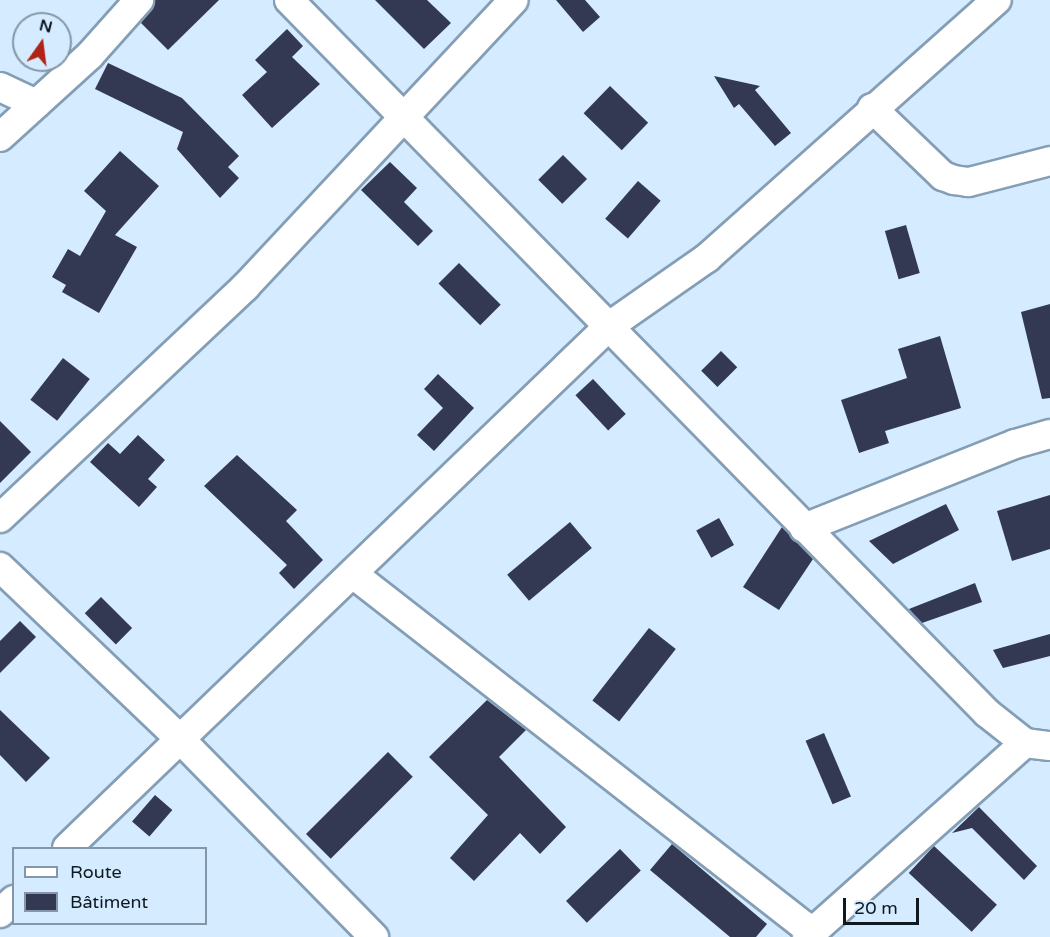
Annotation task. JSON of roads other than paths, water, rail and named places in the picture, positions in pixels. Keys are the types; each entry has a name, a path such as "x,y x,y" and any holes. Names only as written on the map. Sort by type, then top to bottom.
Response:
{"street":[{"path":"0,137 90,55 139,0"},
{"path":"289,0 987,713 1038,744 809,935 353,574"},
{"path":"0,518 245,287 514,0"},
{"path":"69,847 608,327 707,258 989,2"},
{"path":"0,87 36,104"},
{"path":"872,108 943,176 954,180 969,182 1050,161"},
{"path":"804,528 1015,444 1050,434"},
{"path":"0,567 181,740 374,937"},
{"path":"0,913 12,902"}]}
